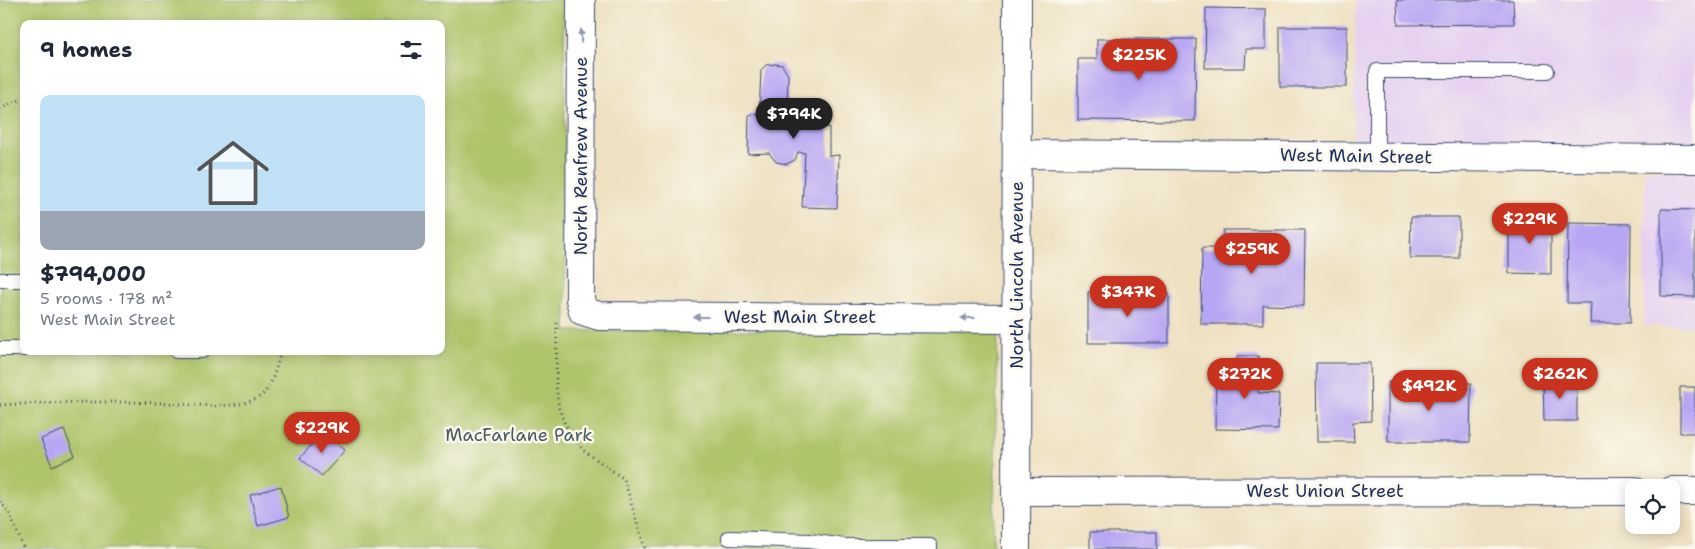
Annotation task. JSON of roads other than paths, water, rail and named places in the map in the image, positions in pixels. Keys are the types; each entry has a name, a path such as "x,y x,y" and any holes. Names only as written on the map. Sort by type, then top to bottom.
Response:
{"street":[{"name":"North Renfrew Avenue","path":"582,0 580,299 583,311"},
{"name":"North Lincoln Avenue","path":"1016,549 1017,0"},
{"name":"West Main Street","path":"1018,154 1695,159"},
{"name":"West Main Street","path":"583,311 599,316 1017,319"},
{"name":"West Union Street","path":"1016,492 1625,491"},
{"path":"1680,491 1695,491"}],"lane":[{"path":"1377,156 1376,72 1547,71"},
{"path":"0,280 20,280"},
{"path":"0,349 20,349"},
{"path":"729,538 809,541 844,547 930,546 930,549"}],"park label":[{"name":"MacFarlane Park","path":"519,435"}]}
